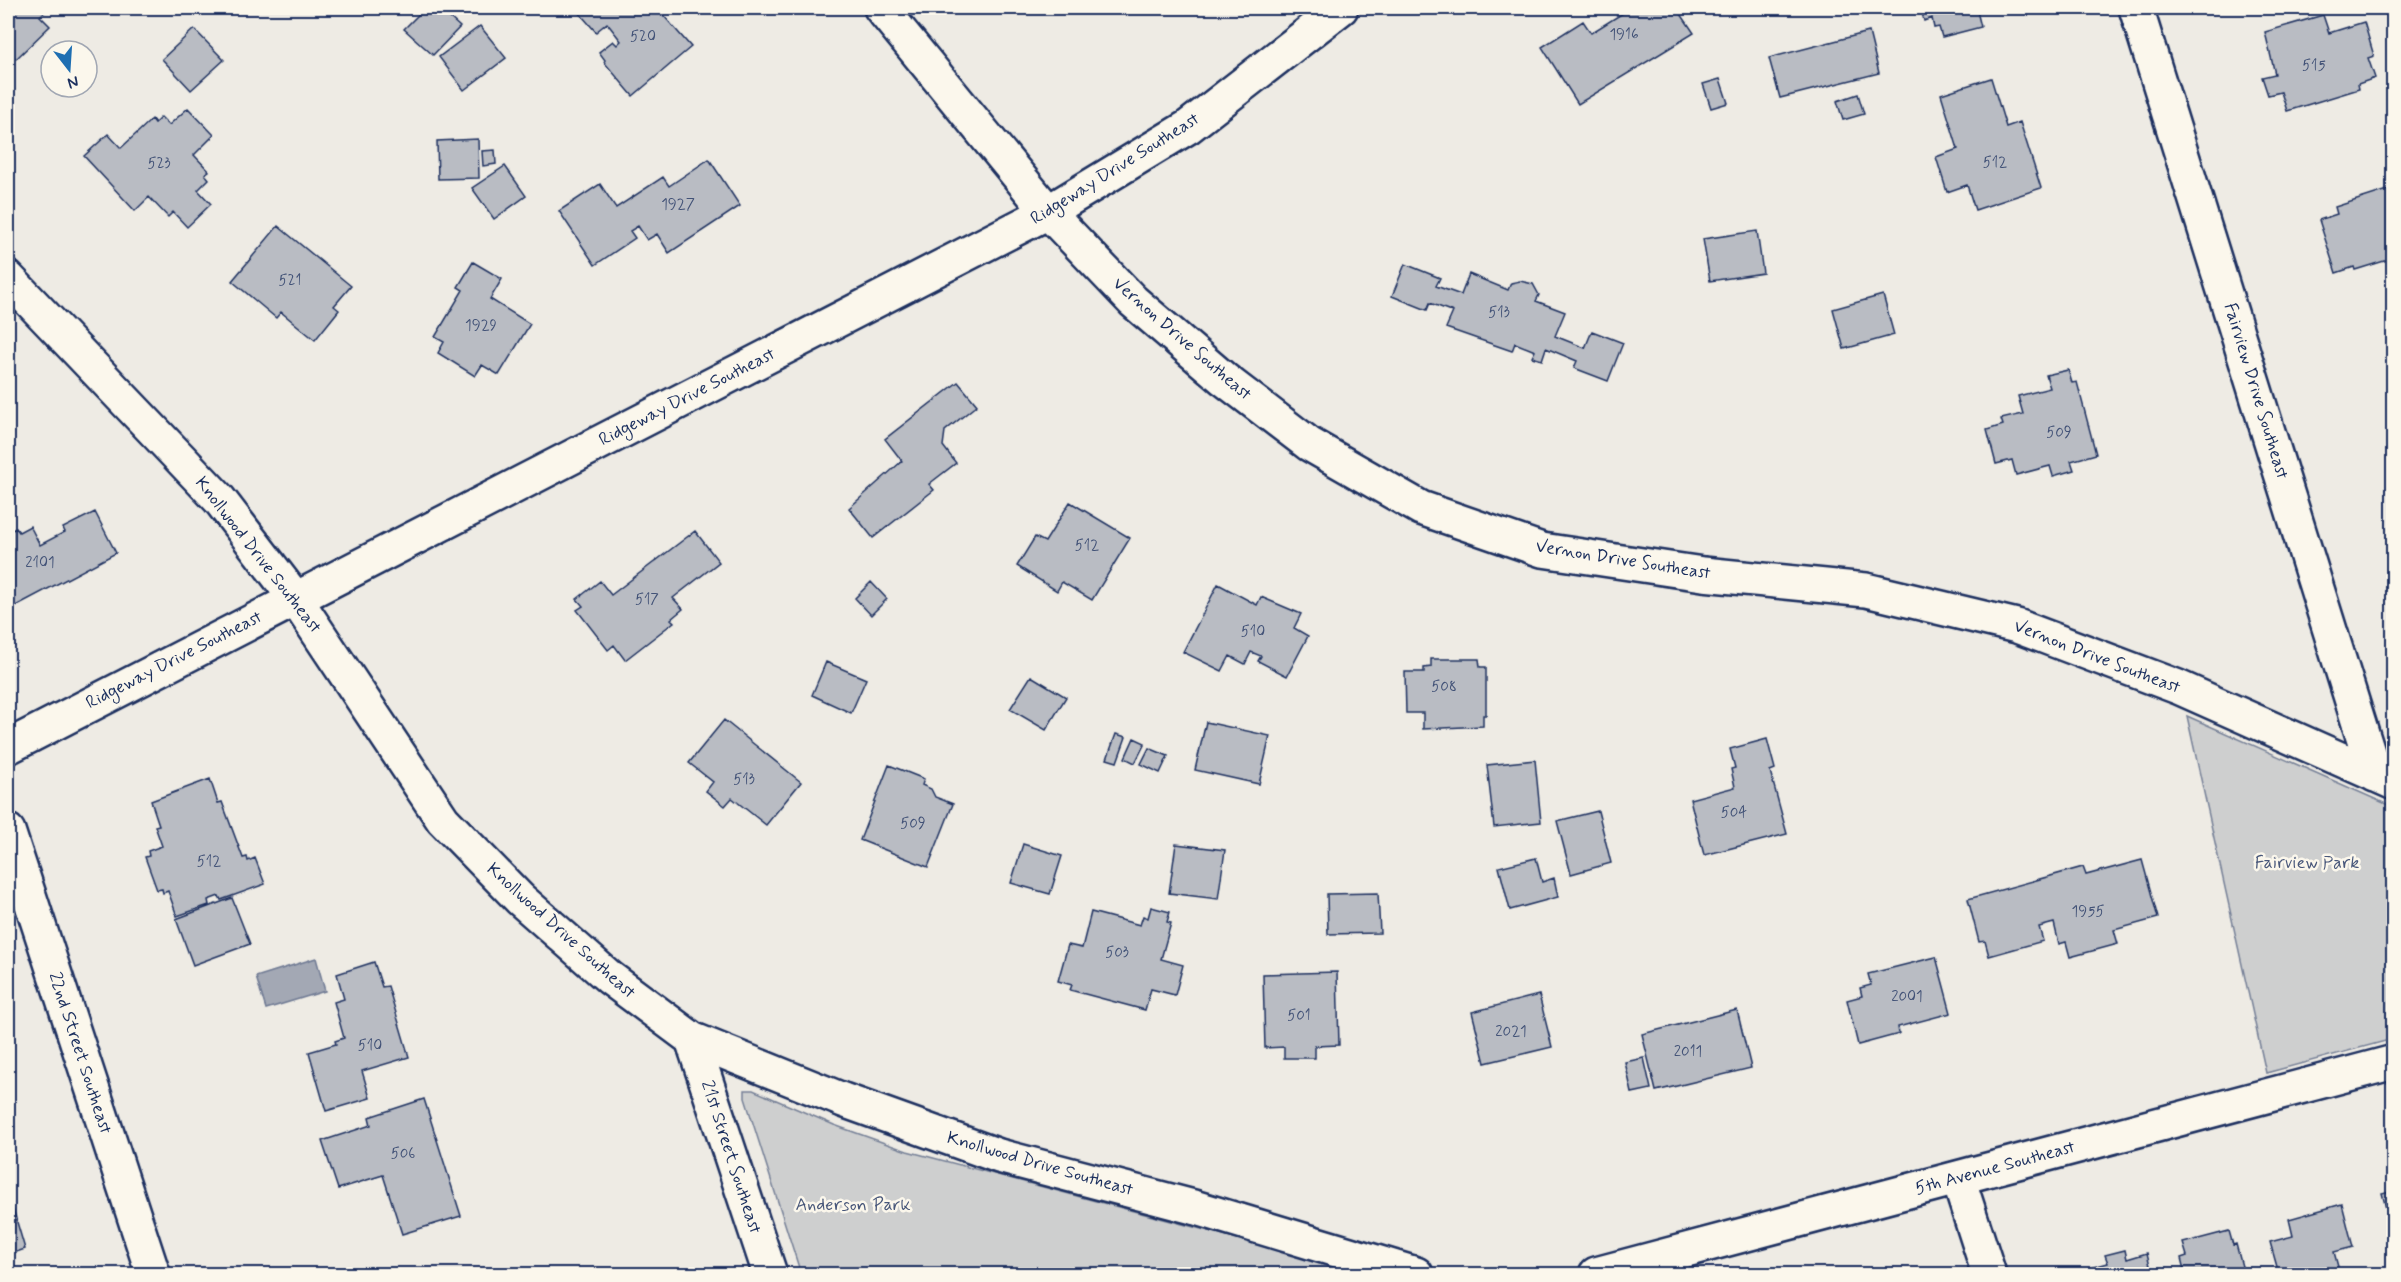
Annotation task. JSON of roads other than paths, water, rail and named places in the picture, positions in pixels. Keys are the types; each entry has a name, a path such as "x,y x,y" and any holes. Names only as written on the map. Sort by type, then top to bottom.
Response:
{"street":[{"name":"Vernon Drive Southeast","path":"881,8 1048,212 1133,301 1224,379 1309,444 1421,508 1542,550 1703,574 1866,590 2017,626 2178,687 2384,779"},
{"name":"Ridgeway Drive Southeast","path":"8,747 1048,212 1188,127 1341,8"},
{"name":"Fairview Drive Southeast","path":"2136,8 2384,779"},
{"name":"Knollwood Drive Southeast","path":"8,278 219,499 295,598 443,820 520,899 583,955 692,1039 843,1100 999,1156 1197,1208 1416,1275"},
{"name":"22nd Street Southeast","path":"8,831 153,1275"},
{"name":"21st Street Southeast","path":"692,1039 770,1275"},
{"name":"5th Avenue Southeast","path":"1596,1275 2394,1062"},
{"path":"1958,1178 1989,1275"}],"park label":[{"name":"Fairview Park","path":"2307,863"},
{"name":"Anderson Park","path":"853,1205"}]}
